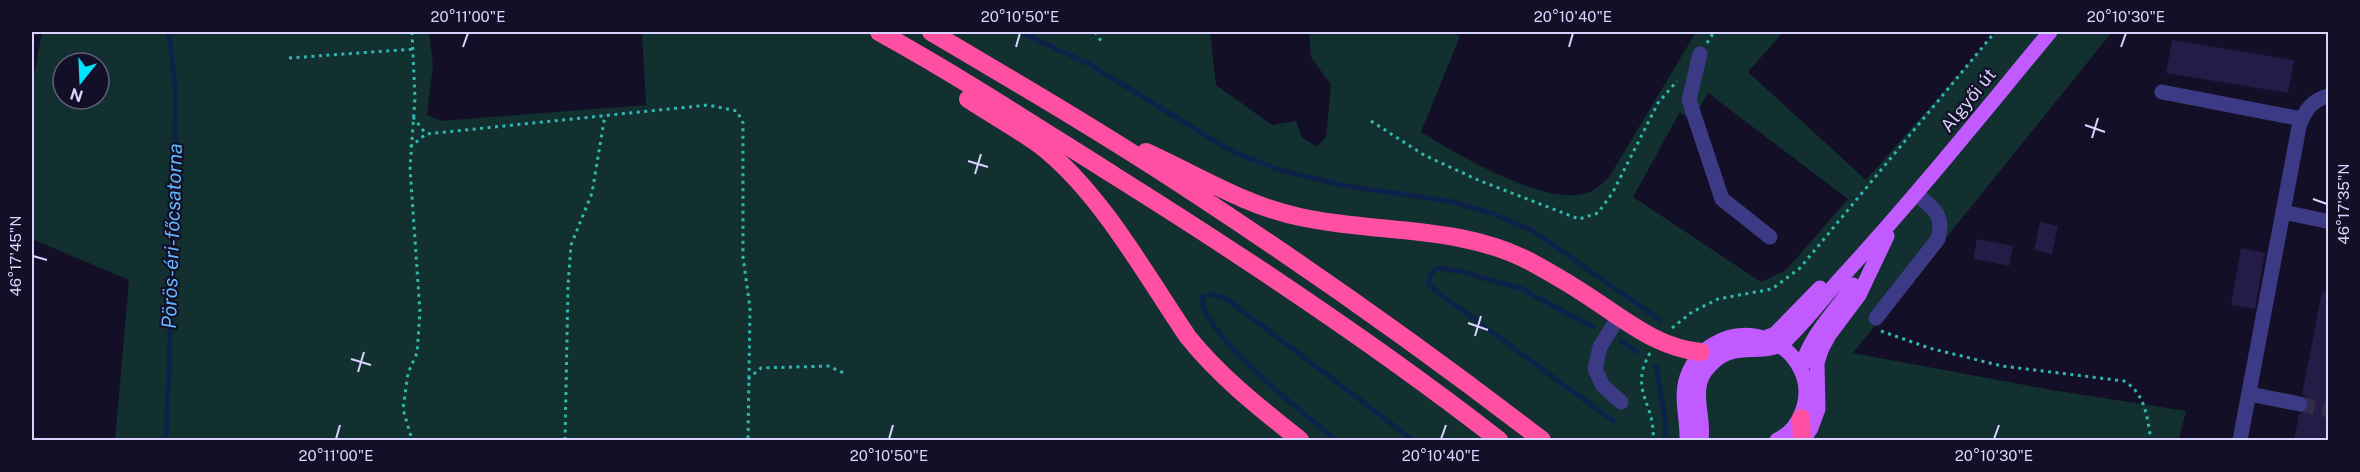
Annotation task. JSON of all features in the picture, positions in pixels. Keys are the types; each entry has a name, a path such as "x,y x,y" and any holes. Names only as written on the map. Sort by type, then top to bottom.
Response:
{"highway":[{"path":"931,32 1193,192 1360,305 1477,390 1542,441"},
{"path":"885,35 942,82 1041,146 1077,180 1101,208 1204,357 1300,441"},
{"path":"885,35 1195,226 1347,329 1499,441"},
{"path":"1082,123 1267,208 1299,217 1343,224 1447,234 1484,243 1529,261 1659,342 1684,350 1701,352"},
{"path":"1801,418 1803,441"}],"main road":[{"name":"Algyői út","path":"1895,220 2050,32"},
{"path":"1772,342 1775,334 1831,275 1895,220"},
{"path":"1803,441 1818,409 1817,363 1821,350 1829,335 1859,295 1895,220"},
{"path":"1801,369 1806,351 1814,336 1850,289 1895,220"},
{"path":"1687,441 1683,399 1687,377 1701,352 1726,338 1740,334 1772,342 1801,369 1804,378 1804,406 1801,418 1785,437 1777,441"},
{"path":"1701,441 1703,432 1698,400 1704,372 1726,352 1772,342"}],"lane":[{"path":"1700,54 1689,100 1722,199 1770,237"},
{"path":"2162,92 2302,119"},
{"path":"2240,441 2302,119 2313,103 2328,96"},
{"path":"1875,318 1938,239 1941,229 1939,217 1936,211 1916,194"},
{"path":"2283,212 2326,221"},
{"path":"1619,316 1600,347 1595,369 1603,386 1621,402"},
{"path":"2249,394 2300,404"}],"path":[{"path":"412,32 415,98 410,147 420,312 417,353 408,373 403,409 412,441"},
{"path":"1095,32 1101,41"},
{"path":"1700,54 1714,32"},
{"path":"1653,441 1654,426 1640,376 1643,365 1659,342 1681,320 1704,305 1739,294 1772,289 1800,268 1995,32"},
{"path":"289,58 414,49"},
{"path":"1371,121 1424,154 1478,180 1579,219 1598,213 1613,192 1658,103 1679,79"},
{"path":"410,147 426,134 708,105 737,111 743,123 743,257 750,308 748,441"},
{"path":"565,441 571,245 592,193 605,115"},
{"path":"413,117 426,134"},
{"path":"1875,318 1876,329 1929,348 2002,366 2124,381 2135,387 2145,406 2151,441"},
{"path":"748,379 761,368 828,366 846,374"}],"green space":[{"path":"42,32 429,32 433,65 427,115 441,121 646,105 642,32 1210,32 1216,85 1272,125 1296,121 1302,137 1317,147 1326,137 1331,85 1311,57 1309,32 1450,32 1460,36 1421,132 1500,175 1545,192 1565,195 1591,192 1609,177 1696,32 1783,32 1748,72 1866,180 1996,32 2112,32 1853,353 2052,390 2186,411 2179,440 115,440 129,280 32,239 32,86","holes":["1708,93 1848,199 1786,270 1761,282 1633,197 1680,112 1692,121"]}],"building":[{"path":"2172,40 2294,60 2288,93 2166,73"},
{"path":"2040,222 2058,226 2052,254 2034,250"},
{"path":"1977,239 2013,246 2009,266 1973,259"},
{"path":"2241,248 2265,253 2255,309 2231,305"},
{"path":"2322,291 2328,292 2328,441 2294,441 2299,414 2307,411 2310,405 2307,397 2302,395"}],"waterway":[{"name":"Pörös-éri-főcsatorna","path":"166,440 176,94 169,32"},
{"path":"1020,32 1089,64 1233,152 1280,170 1346,186 1449,201 1491,213 1533,231 1660,320"},
{"path":"1593,327 1522,289 1463,272 1438,268 1431,273 1428,282 1436,291 1613,421"},
{"path":"1336,440 1280,394 1236,352 1206,312 1202,297 1211,294 1225,298 1413,440"},
{"path":"1621,341 1637,352"},
{"path":"1656,366 1666,424 1664,440"}],"tunnel":[{"path":"2300,404 2328,410"}]}
